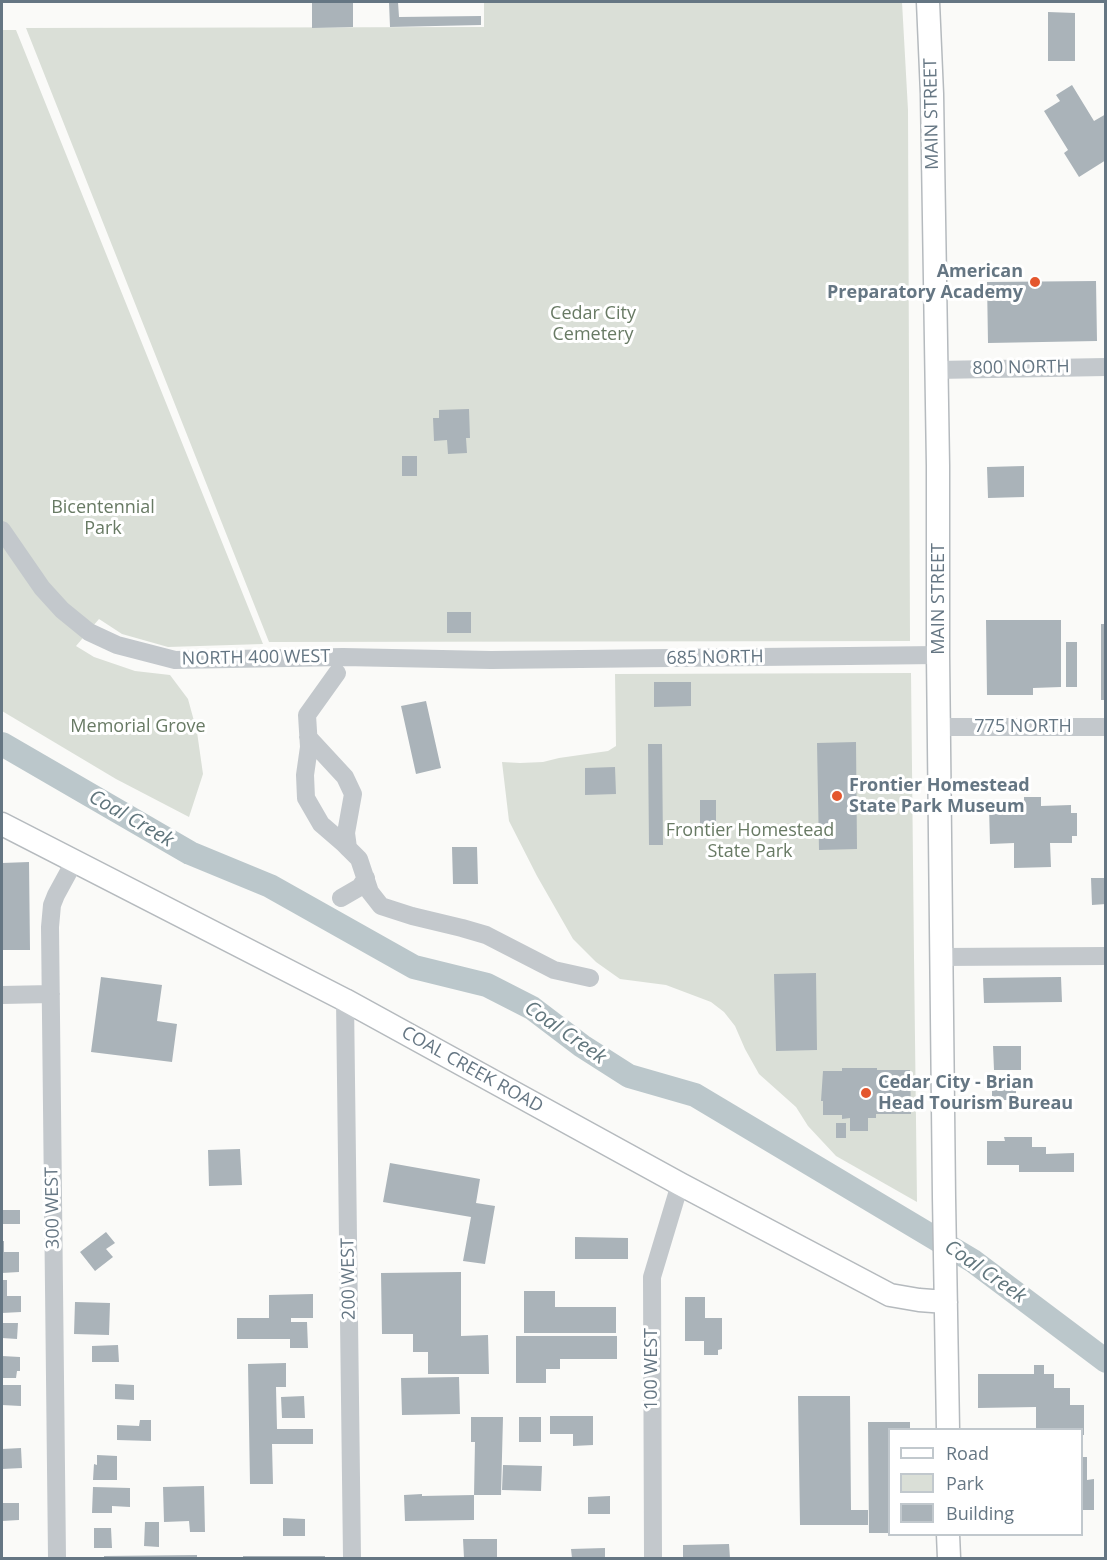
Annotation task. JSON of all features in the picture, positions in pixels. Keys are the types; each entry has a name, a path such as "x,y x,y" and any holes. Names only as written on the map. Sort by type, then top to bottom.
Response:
{"main road":[{"name":"MAIN STREET","path":"928,2 932,94 939,466 939,727 948,1419"},
{"name":"COAL CREEK ROAD","path":"2,824 345,1000 680,1184 890,1294 919,1300 946,1302"},
{"path":"948,1536 949,1558"}],"street":[{"name":"800 NORTH","path":"936,370 1106,367"},
{"name":"NORTH 400 WEST","path":"2,530 42,588 62,610 89,632 117,645 175,660 343,657 491,660"},
{"name":"685 NORTH","path":"491,660 939,655"},
{"path":"337,673 307,715 309,747 305,775 306,798 321,824 359,859 368,885 381,906 486,935 554,970 590,978"},
{"name":"775 NORTH","path":"939,727 1106,727"},
{"path":"308,737 345,777 353,794 346,833 348,848"},
{"name":"300 WEST","path":"57,1558 50,916 56,895 74,862"},
{"path":"341,898 368,885"},
{"path":"364,911 368,885"},
{"path":"942,957 1106,956"},
{"path":"2,994 51,994"},
{"name":"200 WEST","path":"345,1000 352,1558"},
{"name":"100 WEST","path":"653,1558 652,1277 680,1184"}],"green space":[{"name":"Cedar City Cemetery","path":"484,2 902,2 908,110 910,641 269,642 26,28 484,27"},
{"name":"Bicentennial Park","path":"2,30 16,30 263,644 168,647 122,634 99,619 76,646 94,657 135,671 170,675 188,699 197,732 203,774 189,817 116,779 2,711"},
{"name":"Frontier Homestead State Park","path":"911,673 917,1202 836,1156 808,1126 796,1107 759,1074 735,1026 724,1012 711,1002 666,985 620,979 596,962 573,939 509,821 502,762 543,762 608,751 616,746 615,674"}],"building":[{"path":"312,2 353,2 353,27 312,28"},
{"path":"389,2 398,2 399,17 481,16 481,25 390,27"},
{"path":"1048,12 1075,13 1075,61 1048,61"},
{"path":"1072,85 1094,121 1106,114 1106,160 1079,177 1064,153 1068,150 1044,111 1060,101 1056,95"},
{"path":"1096,281 1097,341 988,343 987,282"},
{"path":"469,409 470,438 466,438 467,453 448,454 447,440 434,441 433,418 439,418 439,410"},
{"path":"402,456 417,456 417,476 402,476"},
{"path":"1024,466 1024,497 988,498 987,467"},
{"path":"447,612 471,612 471,633 447,633"},
{"path":"986,620 1061,620 1061,687 1033,688 1033,695 987,695"},
{"path":"1101,624 1106,624 1106,700 1101,700"},
{"path":"1066,642 1077,642 1077,687 1066,687"},
{"path":"654,682 691,682 691,706 654,707"},
{"path":"426,701 441,768 416,774 401,706"},
{"name":"Frontier Homestead State Park Museum","path":"856,742 857,849 819,850 817,743"},
{"path":"648,744 662,744 663,845 649,845"},
{"path":"615,767 616,794 585,795 585,768"},
{"path":"1024,797 1041,797 1041,806 1071,805 1071,813 1077,813 1077,836 1072,836 1072,843 1050,843 1051,867 1014,868 1014,843 990,844 989,806 1024,805"},
{"path":"700,800 716,800 716,831 700,831"},
{"path":"452,847 477,847 478,884 453,884"},
{"path":"29,862 30,950 2,950 2,863"},
{"path":"1091,878 1106,878 1106,904 1092,905"},
{"path":"816,973 817,1050 776,1051 774,974"},
{"path":"101,977 162,985 157,1021 177,1024 172,1062 91,1052"},
{"path":"1061,977 1062,1002 984,1003 983,978"},
{"path":"993,1046 1021,1046 1021,1070 994,1070"},
{"name":"Cedar City - Brian Head Tourism Bureau","path":"842,1068 910,1070 911,1114 876,1114 876,1118 868,1118 868,1131 850,1131 850,1118 842,1119 842,1115 823,1115 823,1101 821,1101 823,1071 842,1071"},
{"path":"992,1084 1016,1085 1016,1100 992,1100"},
{"path":"836,1123 846,1123 846,1138 836,1138"},
{"path":"1004,1137 1032,1137 1032,1147 1046,1147 1046,1154 1074,1153 1074,1172 1019,1172 1019,1165 987,1165 987,1141 1005,1141"},
{"path":"240,1149 242,1185 209,1186 208,1150"},
{"path":"390,1163 480,1179 476,1203 495,1206 485,1264 463,1261 471,1217 383,1202"},
{"path":"2,1210 20,1210 20,1224 2,1224"},
{"path":"106,1232 115,1243 106,1249 113,1257 95,1271 80,1252"},
{"path":"575,1237 628,1238 628,1259 575,1259"},
{"path":"2,1241 4,1241 4,1252 19,1252 19,1272 2,1273"},
{"path":"461,1272 461,1336 488,1335 489,1374 428,1374 428,1352 413,1352 413,1334 382,1334 381,1273"},
{"path":"2,1280 7,1280 7,1296 21,1296 21,1312 2,1313"},
{"path":"524,1291 555,1291 555,1307 616,1307 616,1333 524,1333"},
{"path":"313,1294 313,1318 291,1318 291,1322 307,1322 308,1348 290,1348 290,1339 237,1339 237,1318 269,1318 269,1295"},
{"path":"685,1297 705,1297 705,1318 722,1318 722,1349 718,1350 718,1355 704,1355 704,1341 685,1341"},
{"path":"75,1302 110,1303 109,1335 74,1334"},
{"path":"2,1323 18,1323 17,1339 2,1338"},
{"path":"516,1336 617,1336 617,1359 560,1359 560,1369 546,1369 546,1383 516,1383"},
{"path":"118,1345 119,1362 92,1362 92,1346"},
{"path":"2,1356 20,1357 20,1371 17,1371 16,1378 2,1378"},
{"path":"286,1363 286,1387 276,1387 277,1429 313,1429 313,1444 272,1444 273,1484 250,1484 248,1364"},
{"path":"1034,1365 1044,1365 1044,1374 1054,1374 1054,1388 1070,1388 1070,1405 1084,1405 1084,1435 1083,1428 1036,1428 1036,1407 978,1408 978,1374 1034,1374"},
{"path":"459,1377 460,1414 402,1415 401,1378"},
{"path":"115,1384 134,1385 134,1400 115,1399"},
{"path":"2,1385 21,1385 21,1406 2,1405"},
{"path":"304,1396 305,1418 282,1418 281,1397"},
{"path":"798,1396 850,1396 851,1510 868,1510 868,1525 800,1525"},
{"path":"550,1416 593,1416 593,1445 573,1446 573,1434 550,1434"},
{"path":"471,1417 503,1417 501,1495 474,1495 475,1442 471,1442"},
{"path":"519,1417 541,1417 541,1442 519,1442"},
{"path":"140,1420 151,1420 151,1441 117,1440 117,1425 139,1426"},
{"path":"868,1422 910,1422 910,1428 888,1428 888,1533 869,1533"},
{"path":"21,1448 22,1468 2,1469 2,1449"},
{"path":"97,1455 117,1456 117,1480 93,1480"},
{"path":"1083,1457 1087,1457 1087,1480 1094,1479 1094,1510 1083,1510"},
{"path":"503,1465 542,1466 541,1491 502,1490"},
{"path":"204,1486 205,1532 190,1532 189,1521 164,1522 163,1487"},
{"path":"93,1487 130,1488 130,1507 112,1506 112,1513 92,1513"},
{"path":"422,1494 422,1496 474,1495 474,1520 405,1521 404,1495"},
{"path":"610,1496 610,1514 588,1514 588,1497"},
{"path":"2,1503 19,1503 19,1520 2,1521"},
{"path":"283,1518 305,1519 305,1536 283,1536"},
{"path":"145,1522 159,1522 159,1547 144,1546"},
{"path":"94,1528 111,1528 112,1548 94,1548"},
{"path":"463,1539 497,1539 497,1558 464,1558"},
{"path":"729,1544 730,1558 683,1558 683,1545"},
{"path":"605,1548 605,1558 572,1558 571,1549"},
{"path":"197,1555 197,1558 104,1558 104,1556"},
{"path":"243,1556 325,1556 325,1558 243,1558"}],"waterway":[{"name":"Coal Creek","path":"2,744 190,853 270,886 414,967 487,985 532,1008 582,1046 629,1076 695,1095 973,1261 1106,1361"}],"place":[{"name":"American Preparatory Academy","path":"1035,282"},
{"name":"Frontier Homestead State Park Museum","path":"837,796"},
{"name":"Cedar City - Brian Head Tourism Bureau","path":"866,1093"}],"park label":[{"name":"Memorial Grove","path":"138,727"}]}
